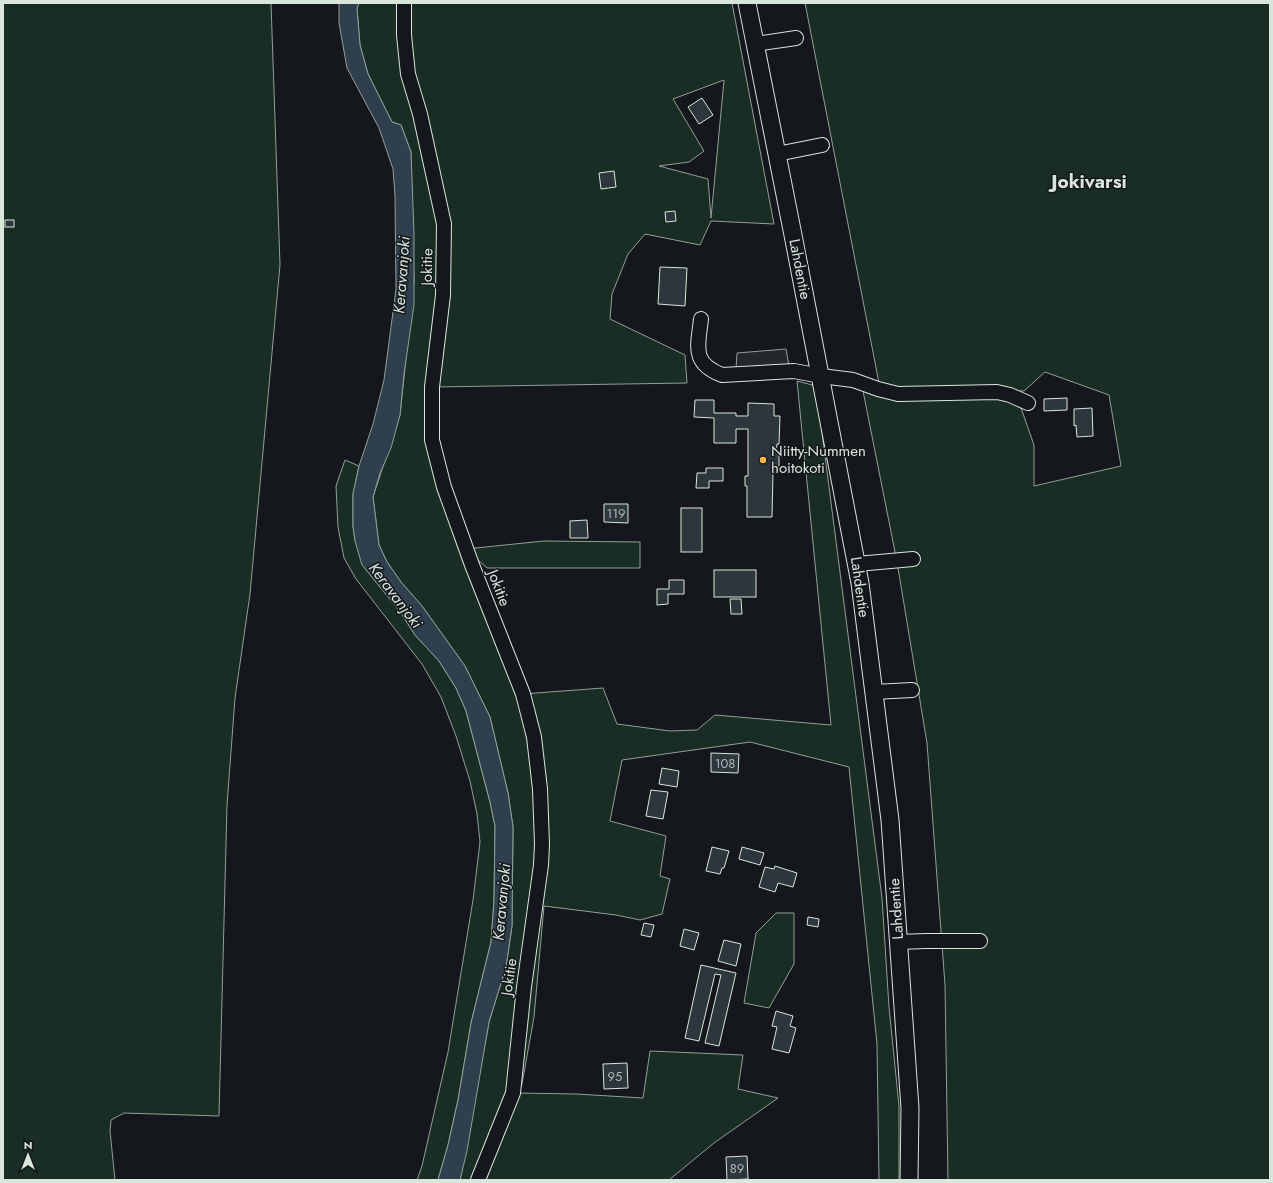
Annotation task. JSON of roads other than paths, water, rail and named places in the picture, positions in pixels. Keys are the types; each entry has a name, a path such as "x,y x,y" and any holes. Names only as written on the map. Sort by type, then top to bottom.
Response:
{"main road":[{"name":"Lahdentie","path":"747,3 857,564 890,820 910,1108 909,1180"}],"street":[{"name":"Jokitie","path":"404,3 404,35 408,74 420,114 444,224 443,295 432,387 432,440 444,487 472,565 523,694 534,737 540,789 542,844 541,865 524,987 513,1093 478,1180"},
{"path":"755,44 796,38"},
{"path":"777,154 822,145"},
{"path":"701,319 698,349 701,361 711,371 722,375 794,371 853,380 898,394 997,392 1010,395 1028,403"},
{"path":"857,564 913,559"},
{"path":"874,692 912,690"},
{"path":"898,942 980,941"}],"water":[{"name":"Keravanjoki","path":"339,3 359,3 357,8 360,45 368,74 392,122 401,125 411,152 414,233 414,305 404,374 400,415 391,448 380,473 373,497 379,545 387,562 401,582 422,606 465,666 490,717 508,793 513,827 512,926 506,967 489,1022 467,1151 460,1180 438,1180 448,1145 458,1100 471,1023 491,942 494,901 495,826 466,711 456,688 439,661 415,635 401,613 362,565 355,541 353,526 353,494 359,466 373,424 384,380 396,289 395,196 393,169 379,128 347,68 339,23"}],"place":[{"name":"Niitty-Nummen hoitokoti","path":"763,460"}],"district":[{"name":"Jokivarsi","path":"1089,181"}]}
